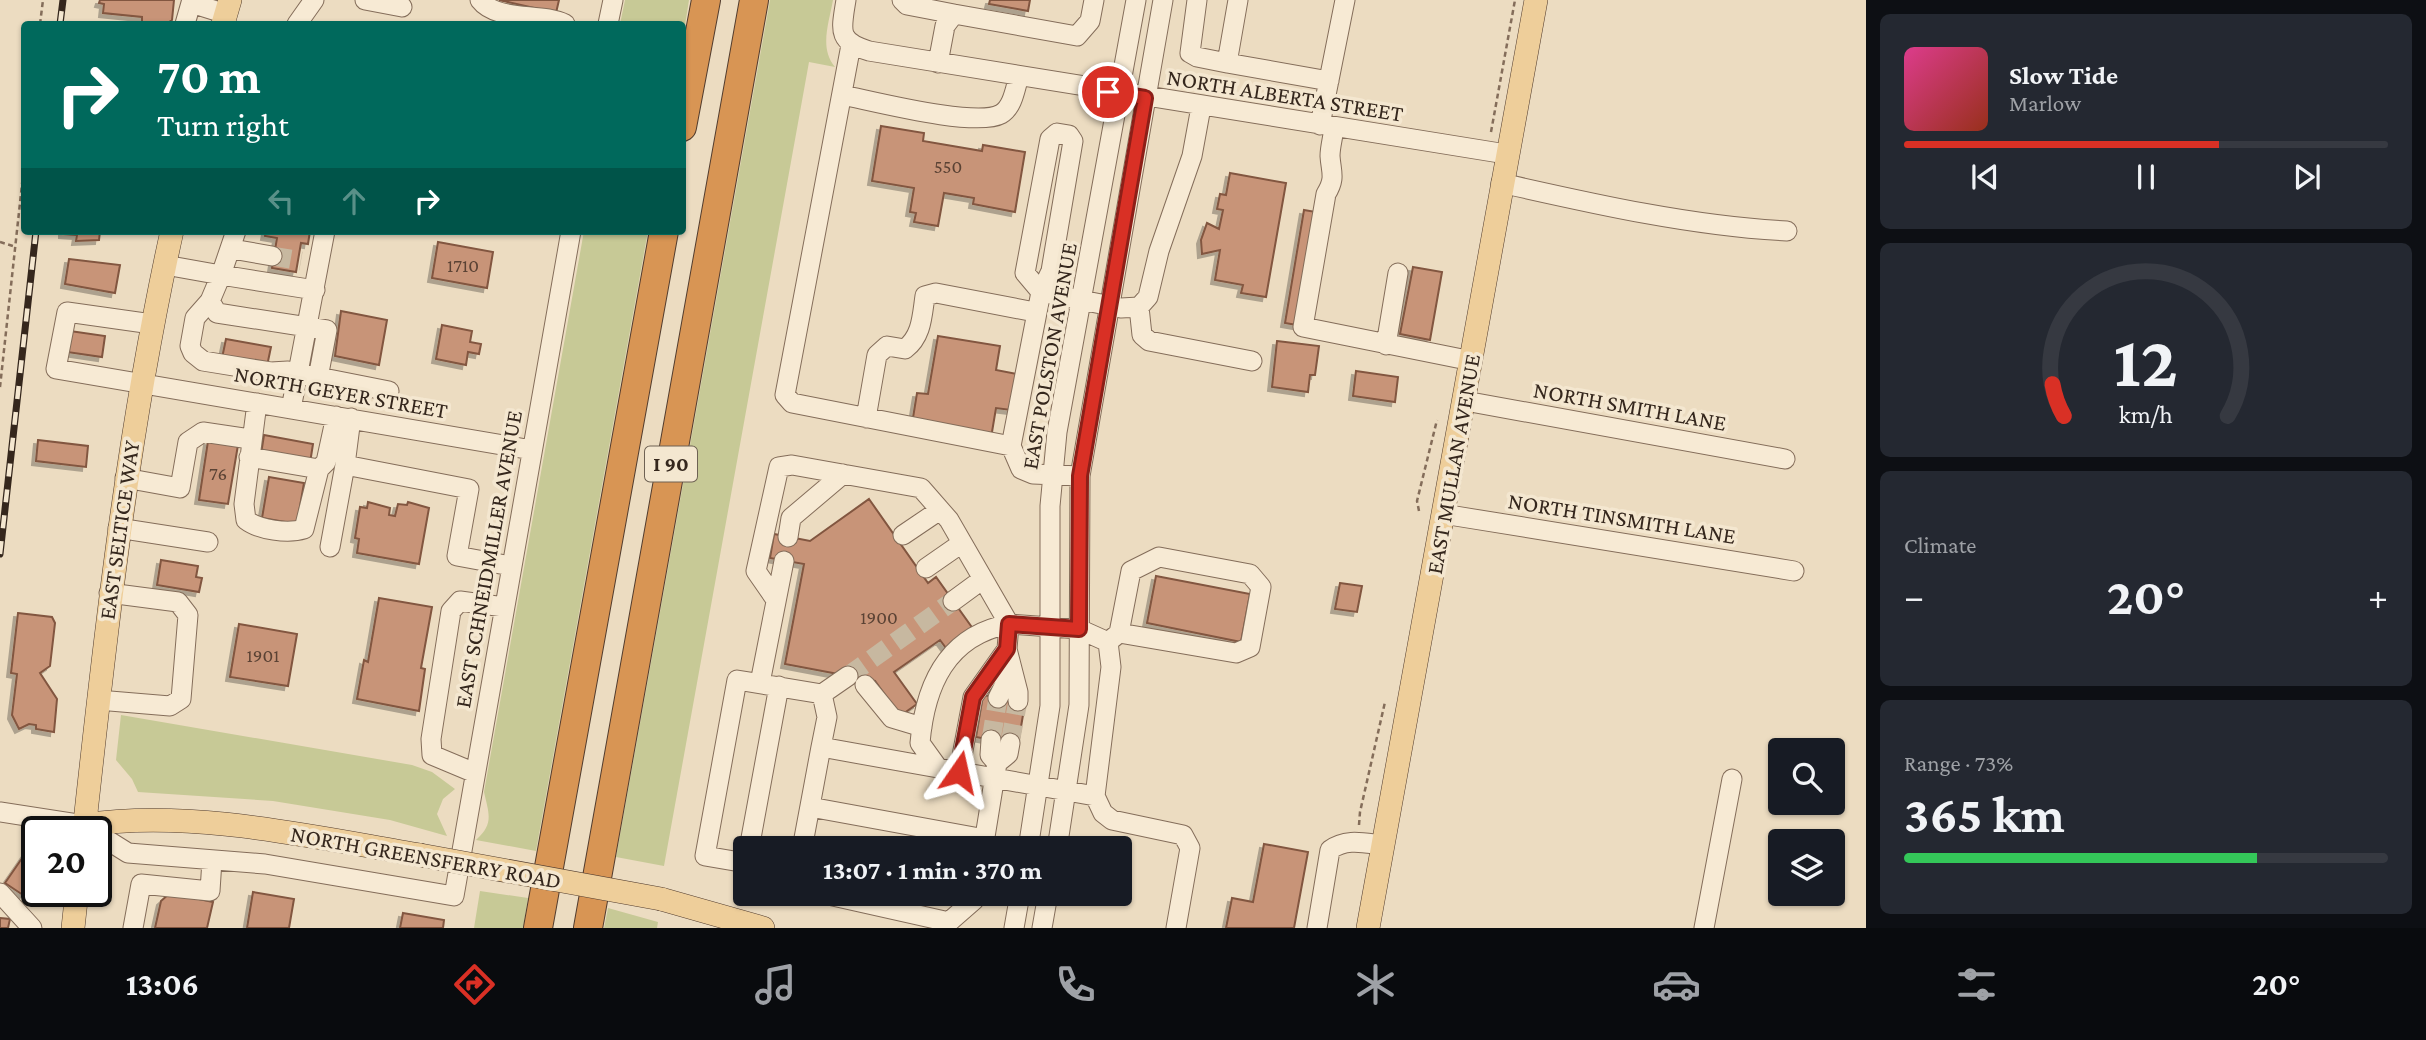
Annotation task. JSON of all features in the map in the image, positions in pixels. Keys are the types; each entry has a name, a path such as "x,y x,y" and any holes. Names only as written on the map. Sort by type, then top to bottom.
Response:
{"highway":[{"path":"686,106 706,0"},
{"name":"I 90","path":"588,928 754,0"},
{"name":"I 90","path":"538,928 663,235"}],"main road":[{"name":"EAST MULLAN AVENUE","path":"1368,928 1536,0"},
{"name":"EAST SELTICE WAY","path":"90,816 109,593 118,528 141,384 171,235"},
{"name":"NORTH GREENSFERRY ROAD","path":"112,824 133,819 244,827 420,855 661,899 763,928"},
{"path":"73,928 75,907"}],"street":[{"path":"300,21 314,0"},
{"path":"365,0 401,10"},
{"path":"480,0 497,11 558,21"},
{"path":"609,21 613,0"},
{"path":"846,0 842,22 844,38 851,45 785,395 792,403 1011,446"},
{"path":"902,0 907,5 949,20 1077,36 1090,21 1094,0"},
{"name":"EAST POLSTON AVENUE","path":"1030,836 1050,706 1052,474 1136,0"},
{"path":"1059,836 1079,705 1080,476 1107,305 1163,0"},
{"path":"1197,0 1190,53 1227,63 1329,81"},
{"path":"1227,63 1238,0"},
{"path":"1345,0 1329,81 1327,126 1330,159 1335,170 1333,183 1326,194 1303,327 1472,360"},
{"path":"185,21 191,3 226,13"},
{"path":"938,63 949,20"},
{"name":"NORTH ALBERTA STREET","path":"851,45 938,63 1120,94 1506,155"},
{"path":"842,95 975,120 1002,114 1011,104 1018,76"},
{"path":"1201,107 1192,156 1159,251 1148,297 1139,307 1142,335 1149,341 1252,360"},
{"path":"1080,476 1033,474 1021,469 1011,446 1035,312 1041,292 1051,271 1073,141 1069,135 1056,133 1050,139 1025,273 1041,292 1107,305 1139,307"},
{"path":"1501,183 1640,211 1754,229 1787,231"},
{"path":"291,409 314,290 310,262 323,235"},
{"name":"EAST SCHNEIDMILLER AVENUE","path":"454,896 570,235"},
{"path":"272,256 234,240 210,301 195,318 190,346 197,359 389,391"},
{"path":"165,265 314,290"},
{"path":"1386,345 1398,273"},
{"path":"866,418 877,355 887,346 905,349 913,343 919,331 926,296 936,293 1035,312"},
{"path":"210,301 217,313 327,330 318,378"},
{"name":"NORTH GEYER STREET","path":"152,324 67,312 57,369 532,450"},
{"name":"NORTH SMITH LANE","path":"1465,401 1786,459"},
{"path":"257,403 245,513 252,524 295,532 304,529 319,469 326,462 343,417"},
{"path":"330,547 345,465 343,417"},
{"path":"125,478 180,488 188,442 203,432 319,469"},
{"path":"345,465 469,489 457,556 511,566"},
{"path":"776,600 756,571 779,467 792,465 920,488 940,510 962,543 1009,624 1007,649 1018,692 1008,700"},
{"path":"788,537 792,518 843,474"},
{"path":"903,535 940,510"},
{"name":"NORTH TINSMITH LANE","path":"1443,514 1794,570"},
{"path":"118,528 208,541"},
{"path":"926,568 962,543"},
{"path":"938,768 920,743 934,678 945,661 971,639 992,627 1009,624 1079,629 1113,638 1236,653 1250,647 1261,587 1250,574 1159,557 1131,571 1113,638 1095,796 1103,814 1112,820 1183,835 1187,841 1190,848 1176,928"},
{"path":"751,836 769,685 776,600 784,561"},
{"path":"953,601 983,579"},
{"path":"99,699 170,706 181,699 188,615 178,602 109,593"},
{"path":"475,773 432,755 431,739 451,611 460,601 504,607"},
{"path":"959,772 973,697 1007,649"},
{"path":"733,861 705,856 737,680 822,694 848,676"},
{"path":"865,685 892,718 922,727"},
{"path":"804,836 827,717 822,694"},
{"path":"985,836 996,771 1008,754 1000,741"},
{"path":"821,747 959,772 996,771 1038,788 1095,796"},
{"path":"1704,928 1732,779"},
{"path":"810,807 946,836"},
{"name":"NORTH GREENSFERRY ROAD","path":"1,817 21,820"},
{"path":"1317,928 1330,850 1338,844 1354,842 1382,845"},
{"name":"NORTH GREENSFERRY ROAD","path":"112,844 128,853 265,864 454,896"},
{"path":"133,928 141,884 210,891 212,860"},
{"path":"0,893 32,928"},
{"path":"878,906 949,922 967,906"},
{"path":"1014,928 1018,906"},
{"path":"1042,928 1046,906"}],"path":[{"path":"40,21 43,0"},
{"path":"1491,132 1515,0"},
{"path":"0,387 21,196"},
{"path":"0,243 16,247"},
{"path":"1419,511 1418,501 1437,420"},
{"path":"1359,832 1360,812 1385,702"}],"green space":[{"path":"625,0 689,0 686,21 621,21"},
{"path":"770,0 833,0 826,44 830,60 835,67 809,62 664,866 616,857"},
{"path":"583,235 647,235 536,851 476,840 486,829 489,818 484,792"},
{"path":"121,715 412,765 432,772 455,789 443,799 437,814 447,836 390,820 273,801 138,792 132,779 116,760"},
{"path":"480,891 528,898 523,928 474,928"},
{"path":"608,908 658,922 657,928 604,928"}],"building":[{"path":"100,0 174,0 170,21 142,21 142,17 103,13 104,4 99,3"},
{"path":"499,0 559,0 556,13"},
{"path":"990,0 1030,0 1028,11 989,4"},
{"path":"881,126 924,133 923,141 982,151 983,145 1025,152 1015,212 973,204 974,198 944,193 938,226 914,222 916,213 910,212 914,188 872,181"},
{"path":"1230,173 1286,183 1266,297 1241,293 1243,285 1215,280 1220,250 1202,254 1201,240 1207,223 1219,229 1223,210 1217,209 1220,194 1226,195"},
{"path":"1304,210 1316,212 1297,325 1285,323"},
{"path":"77,235 100,235 99,240 76,241"},
{"path":"309,235 308,244 301,243 296,272 272,268 277,238 265,236"},
{"path":"438,242 493,252 487,288 432,278"},
{"path":"69,259 120,265 115,293 65,284"},
{"path":"1413,267 1442,272 1430,340 1400,334"},
{"path":"341,311 387,320 379,365 335,356"},
{"path":"442,325 472,331 470,342 481,344 479,354 468,352 466,365 436,359"},
{"path":"70,331 105,336 102,357 67,352"},
{"path":"938,336 1000,346 996,370 1017,374 1011,410 996,408 991,438 912,424 917,393 928,394"},
{"path":"226,339 271,347 267,366 222,358"},
{"path":"1277,341 1319,346 1315,375 1310,375 1308,392 1272,387"},
{"path":"1356,371 1398,377 1395,402 1353,396"},
{"path":"264,435 313,444 310,463 261,454"},
{"path":"38,440 88,446 86,467 36,461"},
{"path":"208,441 238,445 228,504 199,500"},
{"path":"269,477 304,483 297,524 262,518"},
{"path":"869,499 928,583 936,577 976,633 949,652 940,640 894,672 917,704 900,716 875,681 785,664 804,564 770,558 774,534 810,541"},
{"path":"368,502 390,508 389,515 395,516 398,504 407,505 408,502 429,508 419,564 357,553 359,539 355,538 360,507 367,508"},
{"path":"161,560 198,566 196,577 202,578 199,592 157,585"},
{"path":"1156,576 1250,594 1241,642 1147,623"},
{"path":"1340,583 1362,586 1357,612 1335,609"},
{"path":"379,598 432,607 421,668 425,669 419,711 357,699 364,660 368,662"},
{"path":"18,613 52,617 55,623 50,666 40,673 57,699 54,732 36,729 36,725 29,724 19,729 12,715 17,674 11,673"},
{"path":"239,624 297,634 288,686 230,677"},
{"path":"983,695 1025,703 1018,745 976,737"},
{"path":"1264,844 1308,852 1294,928 1226,928 1232,898 1253,902"},
{"path":"21,860 21,894 5,883"},
{"path":"253,892 294,899 289,928 247,928"},
{"path":"170,893 213,902 207,928 155,928 161,901"},
{"path":"403,913 444,920 443,928 400,928"},
{"path":"0,918 10,919 8,928 0,928"}],"tunnel":[{"path":"272,256 301,261"},
{"path":"848,676 953,601"},
{"path":"991,740 998,698"},
{"path":"1010,743 1018,701"}],"railway":[{"path":"60,21 63,0"},
{"path":"0,554 36,235"}],"route":[{"path":"959,772 973,697 1007,649 1009,624 1079,629 1077,528 1084,439 1145,98 1108,92"}]}
